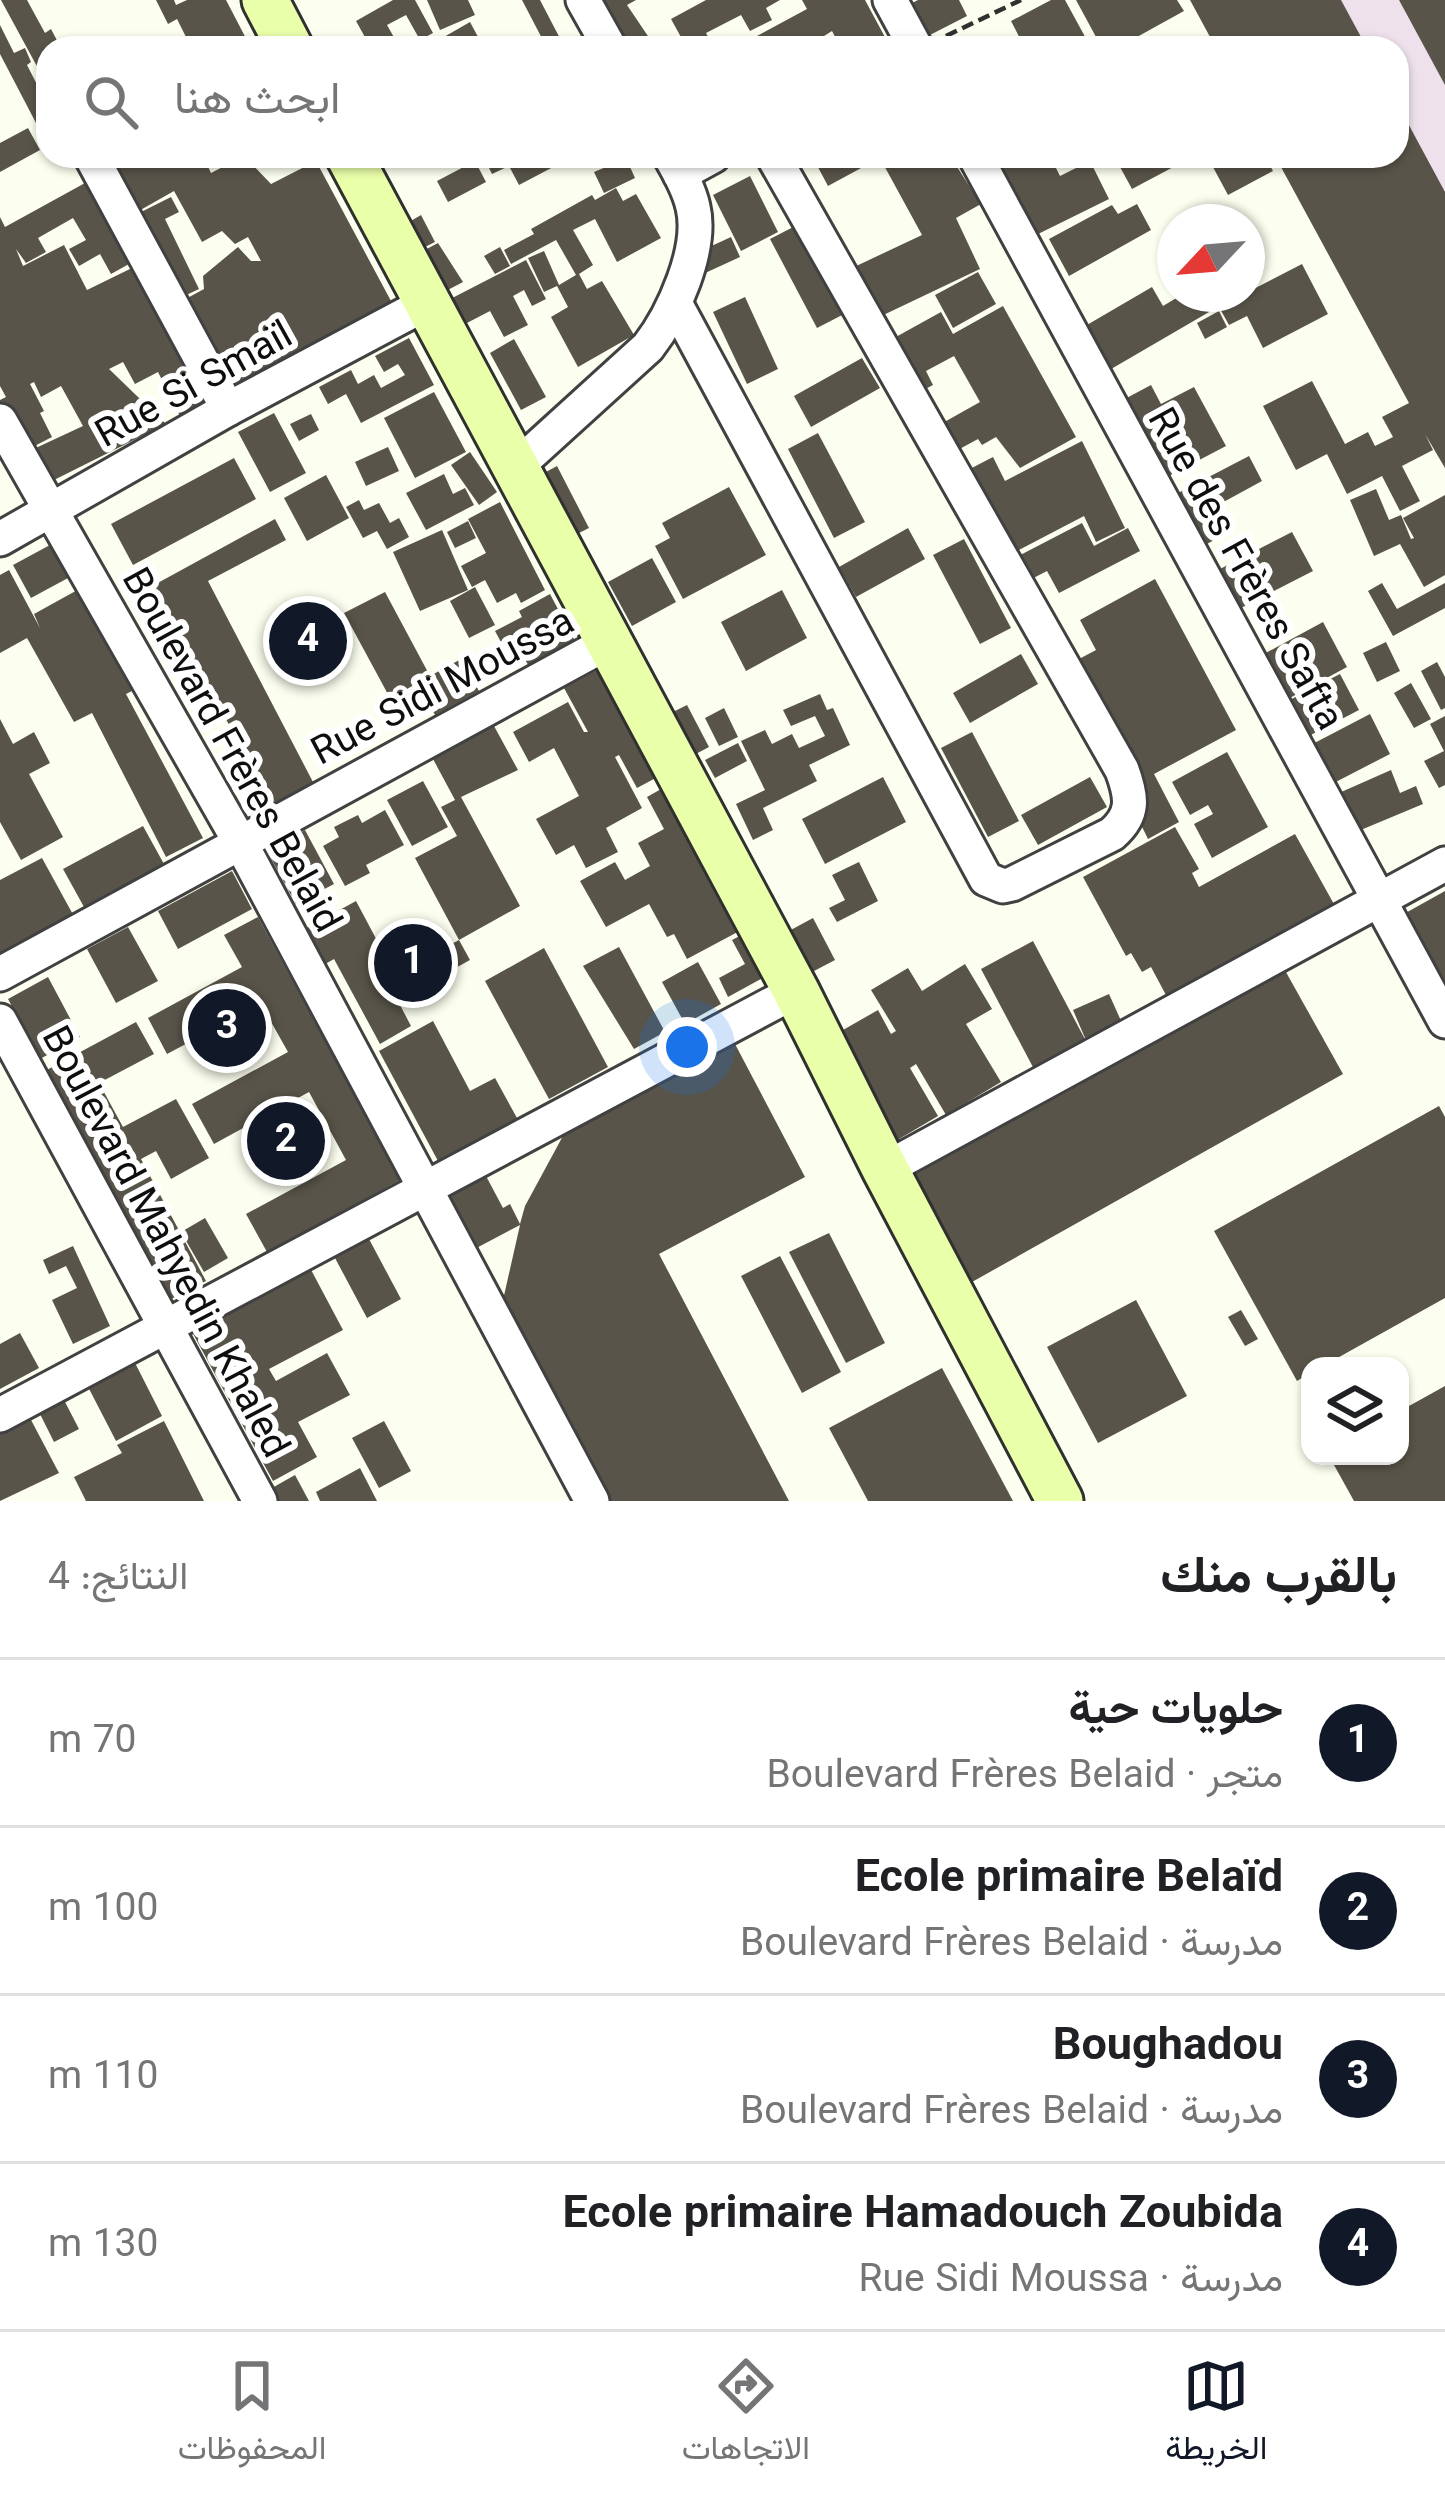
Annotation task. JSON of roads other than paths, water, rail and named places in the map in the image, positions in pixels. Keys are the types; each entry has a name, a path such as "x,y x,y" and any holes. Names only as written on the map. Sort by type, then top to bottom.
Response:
{"main road":[{"path":"265,0 284,36"},
{"path":"355,168 796,991 1060,1501"}],"street":[{"path":"583,0 603,36"},
{"path":"890,0 922,36"},
{"path":"97,168 228,409"},
{"path":"517,466 648,347 674,303 695,229 694,210 676,168"},
{"path":"674,303 986,880 1012,884 1112,834 1130,809 1122,770 779,168"},
{"name":"Rue des Frères Safta","path":"982,168 1445,1022"},
{"name":"Rue Si Smaïl","path":"0,539 228,409 428,303"},
{"name":"Boulevard Frères Belaid","path":"0,421 240,842 592,1501"},
{"name":"Rue Sidi Moussa","path":"0,974 609,642"},
{"path":"885,1169 1445,864"},
{"path":"0,1415 796,991"},
{"name":"Boulevard Mahyedin Khaled","path":"0,1021 260,1501"}],"place":[{"name":"Ecole primaire Hamadouch Zoubida","path":"308,641"},
{"name":"حلويات حية","path":"413,963"},
{"name":"Boughadou","path":"227,1028"},
{"name":"Ecole primaire Belaïd","path":"286,1141"}]}
